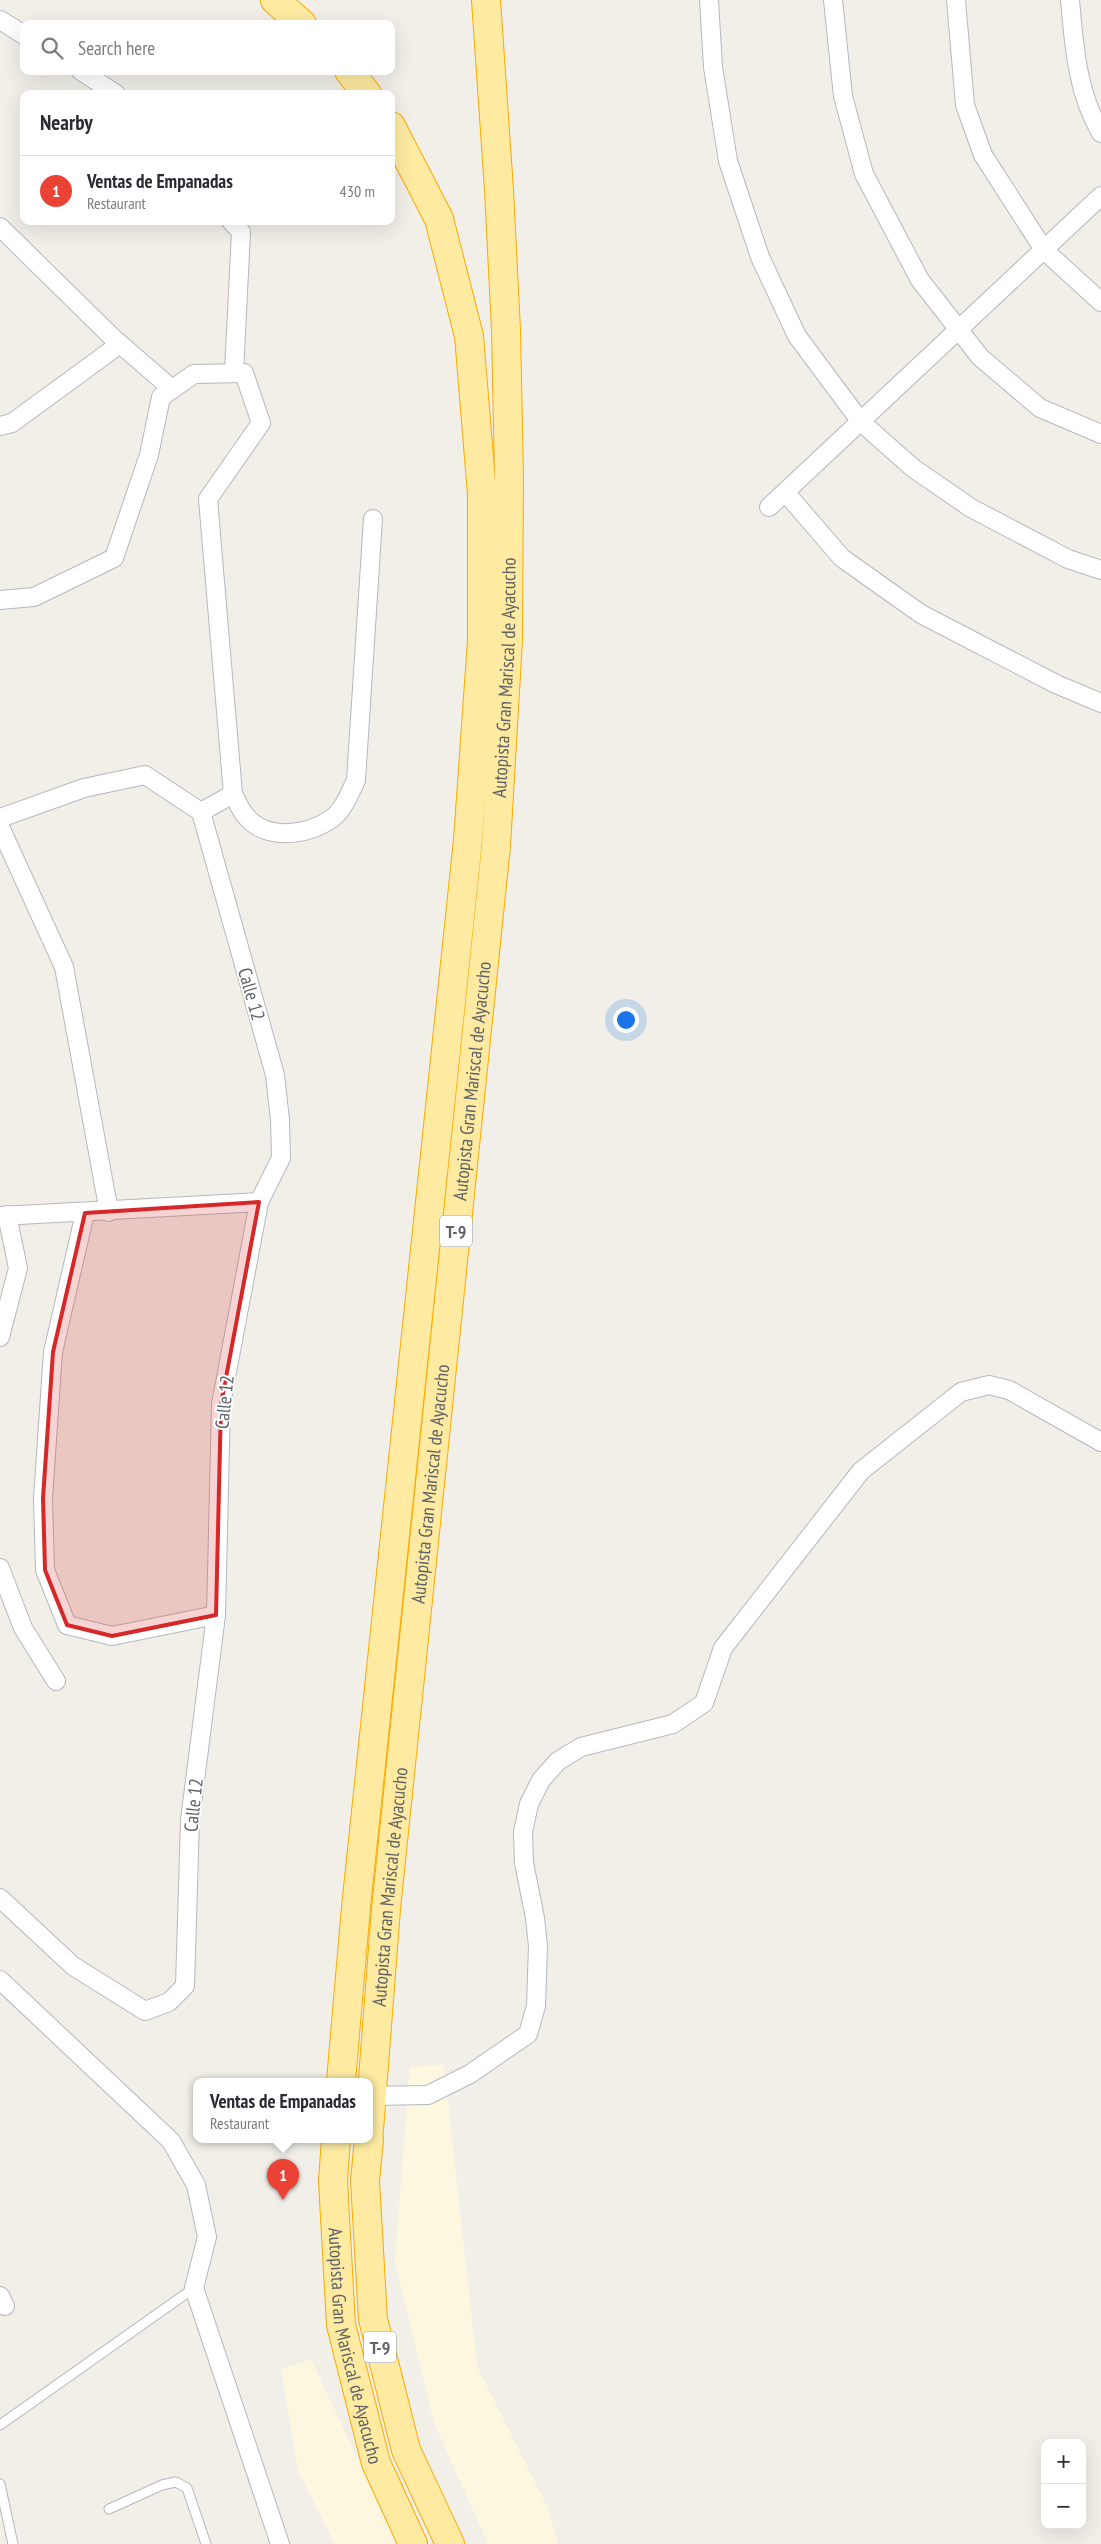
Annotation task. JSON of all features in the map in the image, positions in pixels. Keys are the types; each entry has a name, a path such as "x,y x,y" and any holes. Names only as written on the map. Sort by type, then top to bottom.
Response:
{"highway":[{"path":"274,0 297,20"},
{"name":"Autopista Gran Mariscal de Ayacucho","path":"373,2083 386,1909 496,846 508,640 509,476 506,330 486,0"},
{"path":"353,75 365,90"},
{"name":"Autopista Gran Mariscal de Ayacucho","path":"341,2078 357,1897 468,831 482,640 482,514 468,336 439,219 395,134"},
{"name":"Autopista Gran Mariscal de Ayacucho","path":"336,2143 333,2181 341,2325 376,2464 413,2544"},
{"name":"Autopista Gran Mariscal de Ayacucho","path":"368,2143 365,2182 373,2319 406,2450 450,2544"}],"street":[{"path":"709,0 713,67 728,161 760,257 798,336 861,422 913,468 971,508 1068,559 1101,570"},
{"path":"833,0 843,96 864,174 920,280 980,358 1040,408 1101,434"},
{"path":"956,0 965,106 983,156 1044,250 1101,302"},
{"path":"1070,0 1075,60 1094,122 1101,133"},
{"path":"0,20 20,32"},
{"path":"86,75 110,90"},
{"path":"769,507 1101,196"},
{"path":"234,373 241,232 235,225"},
{"path":"0,227 120,344 172,390"},
{"path":"0,426 12,423 120,344"},
{"path":"0,600 34,597 114,558 149,454 161,397 194,374 244,373 261,422 208,499 233,794 246,816 266,830 298,833 331,819 346,800 356,780 373,519"},
{"path":"785,492 842,558 921,614 1056,684 1101,703"},
{"path":"0,818 84,788 145,775 201,812 233,794"},
{"name":"Calle 12","path":"0,1898 73,1966 145,2011 169,2002 185,1986 190,1820 216,1615 221,1404 259,1202 281,1158 280,1120 275,1075 201,812"},
{"path":"0,827 64,967 109,1212"},
{"path":"0,1336 18,1268 3,1216 109,1212 259,1202"},
{"path":"85,1213 53,1352 43,1498 45,1570 67,1625 112,1636 216,1615"},
{"path":"373,2096 428,2095 470,2074 528,2034 536,2006 538,1946 535,1918 524,1863 523,1832 529,1804 541,1780 558,1761 581,1747 673,1724 704,1703 723,1648 861,1471 961,1392 989,1385 1009,1390 1101,1442"},
{"path":"0,1568 22,1628 56,1681"},
{"path":"0,1980 171,2141 196,2185 207,2236 194,2288 280,2544"}],"lane":[{"path":"0,2425 194,2288"},
{"path":"109,2509 162,2485 176,2482 187,2488 206,2544"},
{"path":"0,2484 13,2544"}],"highlighted area":[{"path":"259,1202 221,1404 216,1615 112,1636 67,1625 45,1570 43,1498 53,1352 85,1213"}],"shaded area":[{"path":"444,2065 477,2367 548,2509 558,2544 488,2544 434,2423 395,2261 410,2067"},
{"path":"311,2359 397,2544 335,2544 298,2470 281,2369"}],"place":[{"name":"Ventas de Empanadas","path":"283,2200"}]}
